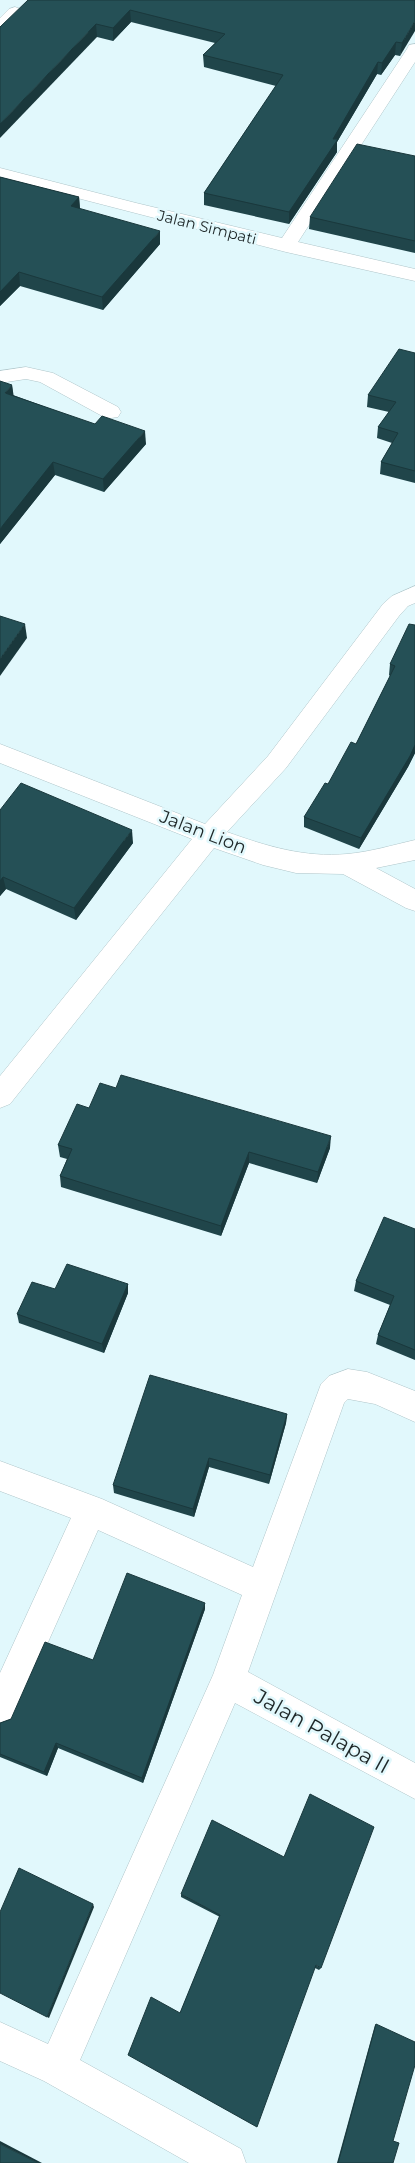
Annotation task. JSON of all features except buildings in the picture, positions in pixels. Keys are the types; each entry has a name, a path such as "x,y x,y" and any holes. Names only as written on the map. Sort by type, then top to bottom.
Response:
{"street":[{"path":"0,28 15,12"},
{"path":"286,246 415,49"},
{"name":"Jalan Simpati","path":"0,174 286,246 415,275"},
{"path":"0,377 26,373 46,377 111,412"},
{"path":"0,1096 209,836 277,762 391,610 400,601 415,594"},
{"name":"Jalan Lion","path":"0,753 209,836 263,855 296,863 347,864 415,850"},
{"path":"347,864 415,901"},
{"path":"57,2068 228,1680 332,1394 340,1386 353,1384 374,1389 415,1407"},
{"path":"0,1476 91,1510 263,1588"},
{"path":"0,1711 91,1510"},
{"name":"Jalan Palapa II","path":"228,1680 415,1782"},
{"path":"0,2041 57,2068 227,2163"}]}
